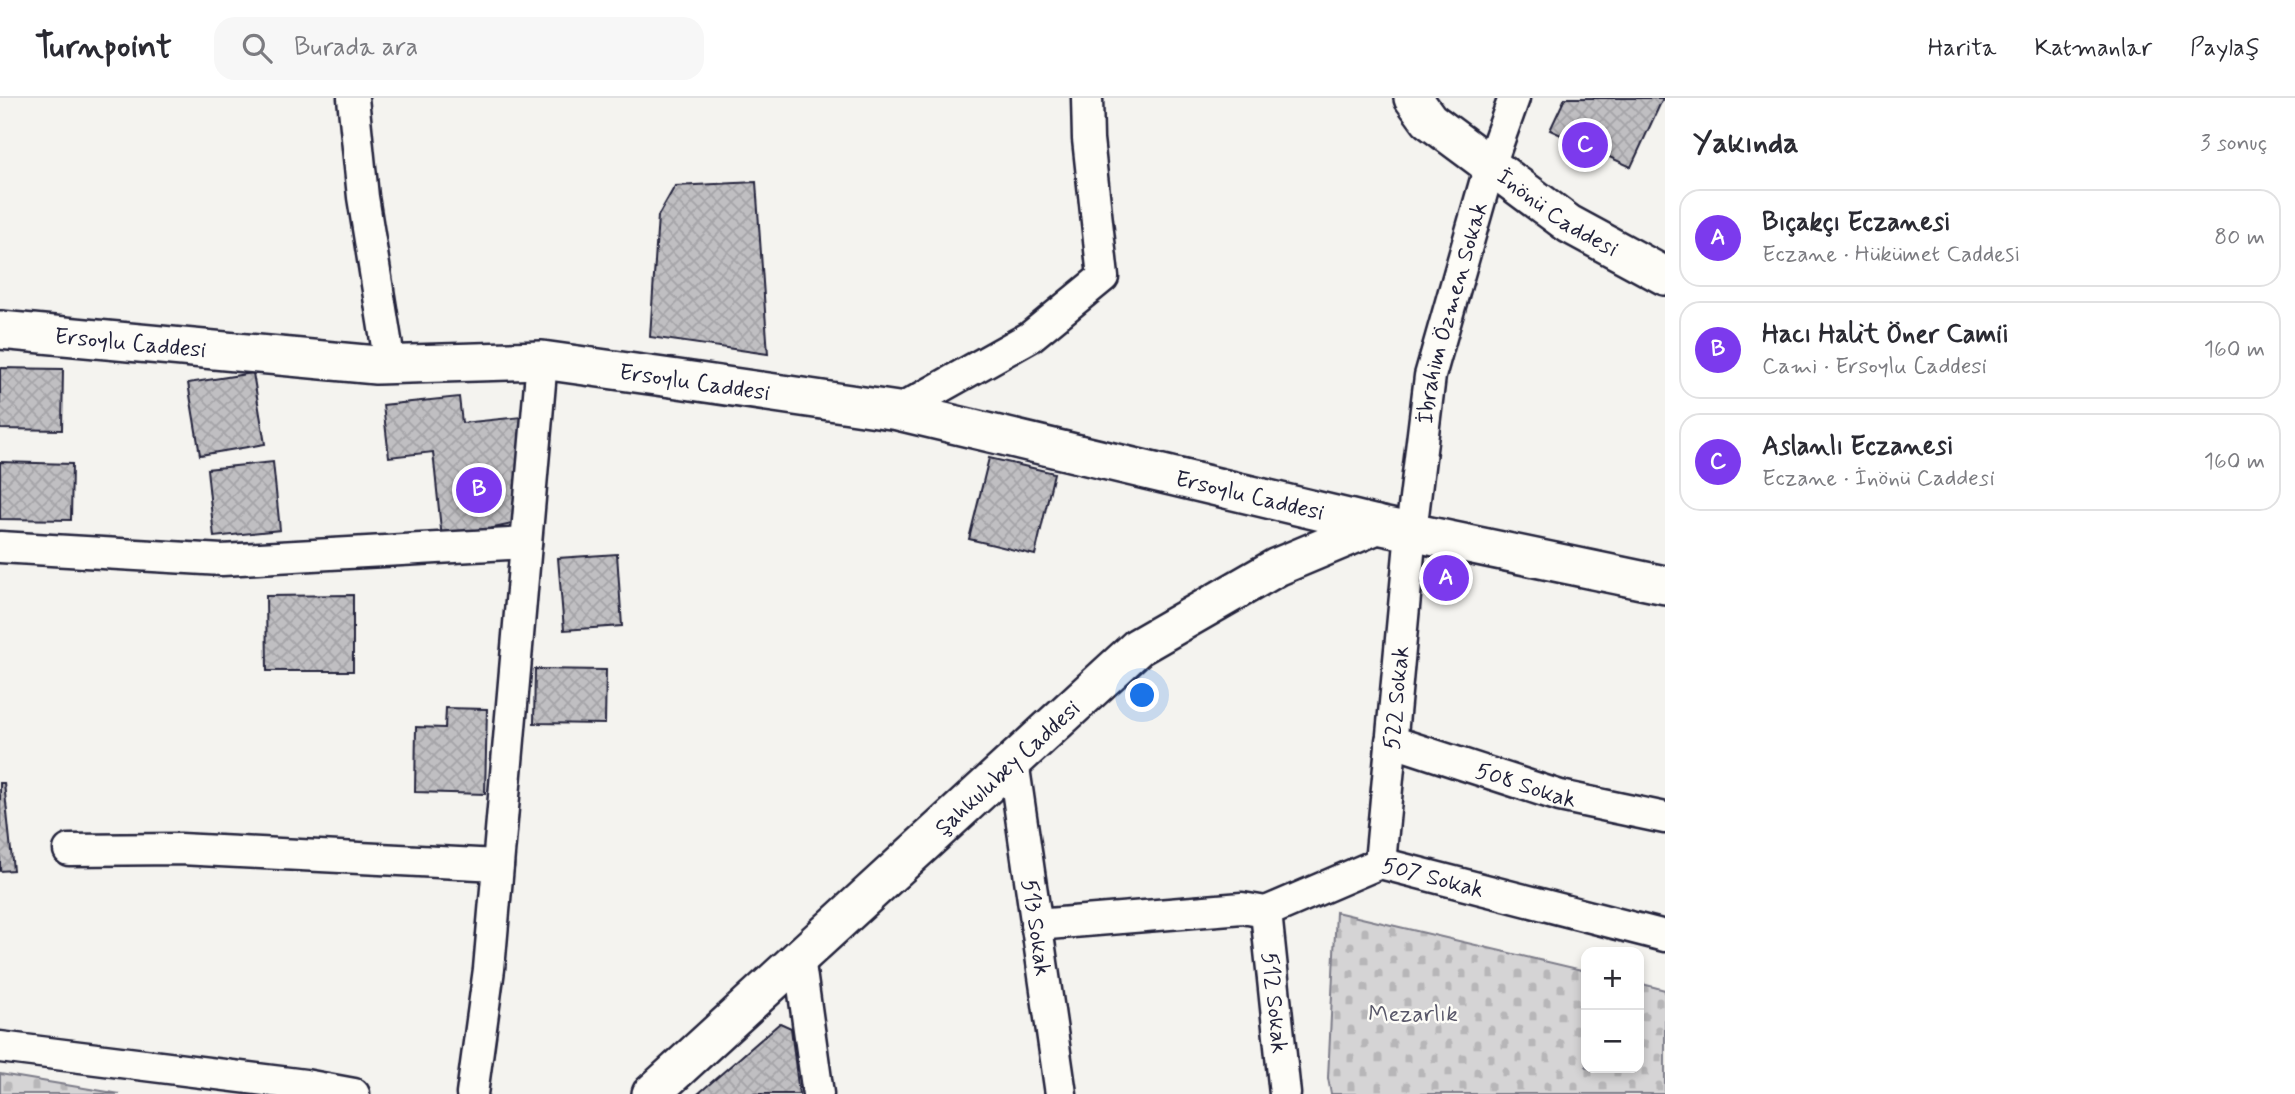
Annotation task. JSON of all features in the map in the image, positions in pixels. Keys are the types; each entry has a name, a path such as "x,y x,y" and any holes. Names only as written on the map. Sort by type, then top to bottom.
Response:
{"street":[{"path":"353,98 363,197 390,365"},
{"path":"898,411 1030,337 1103,277 1088,139 1087,98"},
{"name":"İnönü Caddesi","path":"1413,98 1429,120 1569,224 1665,276"},
{"name":"İbrahim Özmen Sokak","path":"1394,528 1430,376 1490,165 1514,98"},
{"name":"Ersoylu Caddesi","path":"0,330 376,365 542,360 898,411 1394,528 1665,585"},
{"path":"472,1094 489,969 542,360"},
{"name":"522 Sokak","path":"1380,863 1391,741 1394,528"},
{"name":"Şahkulubey Caddesi","path":"651,1094 1138,647 1277,566 1394,528"},
{"path":"0,547 222,561 526,543"},
{"name":"508 Sokak","path":"1391,741 1560,796 1665,818"},
{"name":"513 Sokak","path":"1013,761 1061,1094"},
{"path":"69,850 180,849 498,865"},
{"name":"507 Sokak","path":"1037,925 1242,908 1266,912 1380,863 1665,936"},
{"name":"512 Sokak","path":"1266,912 1285,1094"},
{"path":"799,957 818,1094"},
{"path":"0,1047 305,1085 355,1094"}],"green space":[{"name":"Mezarlık","path":"1336,912 1581,970 1581,1073 1644,1073 1644,984 1665,990 1665,1094 1331,1094 1328,1078"},
{"path":"0,1074 120,1094 0,1094"}],"building":[{"path":"1565,98 1663,98 1631,167 1550,130"},
{"path":"756,182 768,354 650,337 658,216 675,186"},
{"path":"0,368 63,369 62,430 0,429"},
{"path":"253,373 265,444 200,455 188,383"},
{"path":"459,397 462,423 531,416 517,523 442,539 433,452 389,457 383,405"},
{"path":"989,458 1054,473 1035,555 969,539"},
{"path":"0,462 72,464 71,520 0,519"},
{"path":"273,462 280,530 214,537 207,469"},
{"path":"617,554 622,626 564,630 558,558"},
{"path":"353,595 353,671 267,671 266,596"},
{"path":"535,669 606,670 605,724 534,723"},
{"path":"446,708 487,709 485,794 415,792 416,727 445,728"},
{"path":"0,783 4,783 13,870 0,871"},
{"path":"780,1023 791,1028 799,1094 698,1094"}],"place":[{"name":"Aslanlı Eczanesi","path":"1585,145"},
{"name":"Hacı Halit Öner Camii","path":"479,490"},
{"name":"Bıçakçı Eczanesi","path":"1446,578"}]}
